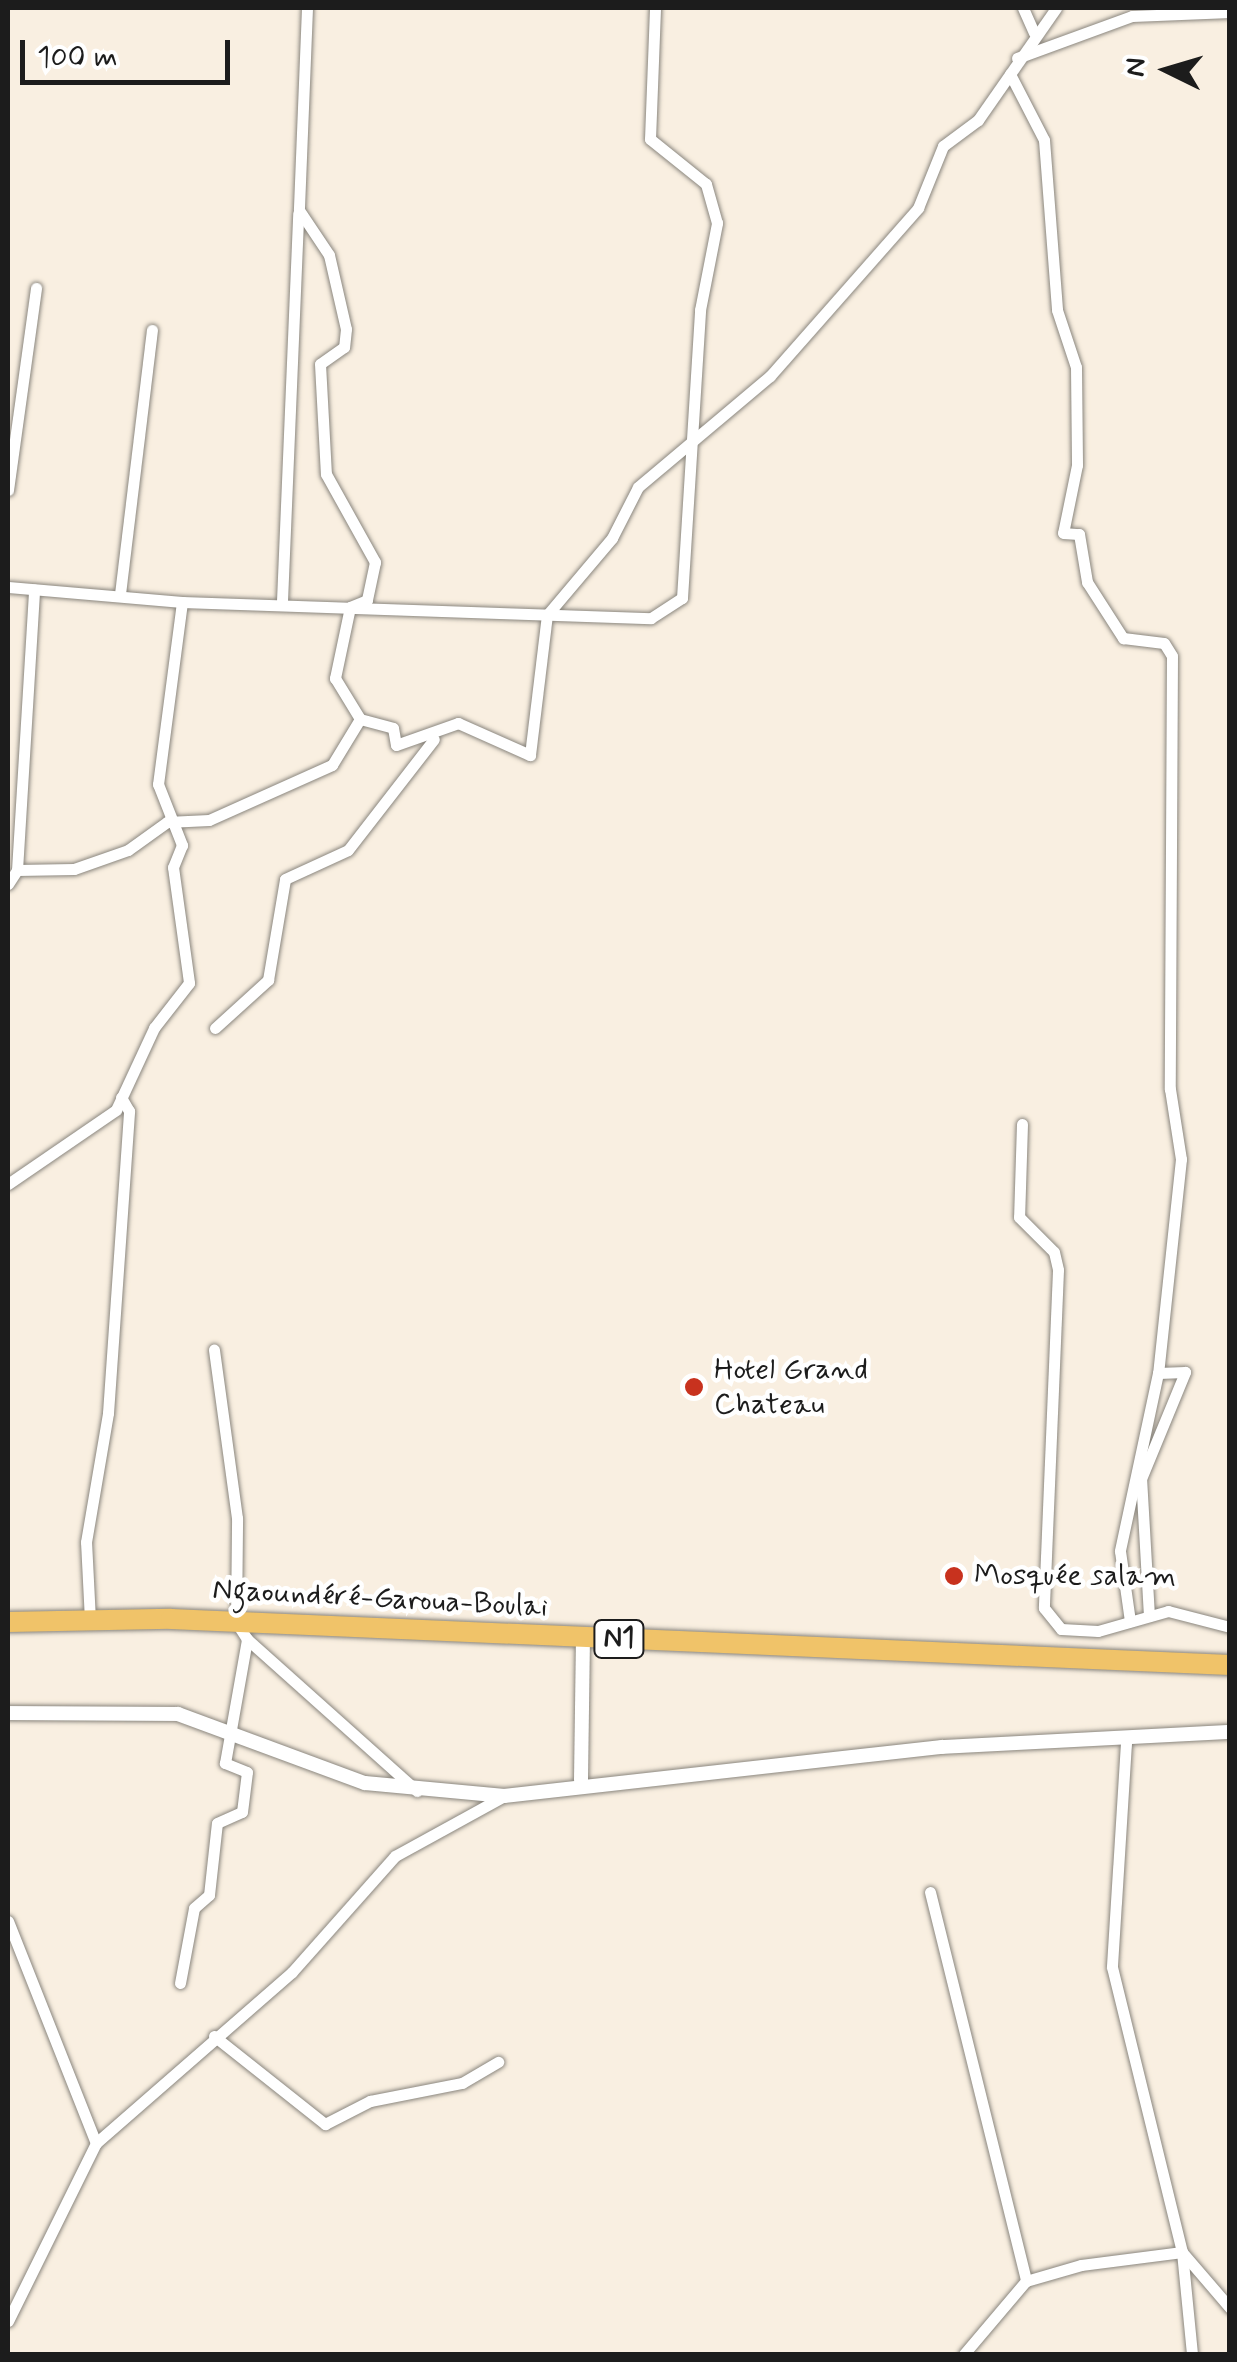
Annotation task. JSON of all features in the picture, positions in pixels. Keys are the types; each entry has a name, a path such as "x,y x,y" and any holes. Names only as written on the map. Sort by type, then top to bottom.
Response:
{"highway":[{"name":"Ngaoundéré-Garoua-Boulai","path":"8,1622 90,1620 241,1631 583,1638 1230,1664"}],"street":[{"path":"282,602 306,8"},
{"path":"8,587 182,602 282,602 350,608 651,618 682,598 689,442 718,223 706,184 650,139 655,8"},
{"path":"1022,8 1034,33"},
{"path":"216,1028 268,980 285,879 348,850 401,792 424,746 458,723 530,755 547,615 612,538 638,488 770,376 918,208 943,146 978,120 1034,33 1056,8"},
{"path":"1017,58 1132,16 1230,12"},
{"path":"1010,74 1044,140 1057,310 1076,366 1077,465 1062,502 1063,533 1079,534 1087,582 1123,638 1164,643 1172,656 1170,1089 1181,1159 1158,1373 1120,1551 1130,1621"},
{"path":"299,210 329,255 346,330 344,346 320,364 331,491 376,562 367,600 350,608"},
{"path":"8,490 36,288"},
{"path":"120,594 152,330"},
{"path":"8,884 17,870 34,590"},
{"path":"8,1184 106,1119 121,1097 154,1028 188,983 173,867 182,845 167,822 158,784 182,602"},
{"path":"350,608 334,678 360,719 394,728 396,745 450,728"},
{"path":"17,870 74,869 128,850 167,822 209,820 332,765 360,719"},
{"path":"90,1620 86,1542 108,1413 130,1111 121,1097"},
{"path":"1022,1124 1019,1217 1054,1252 1058,1270 1044,1608 1061,1629 1130,1621 1168,1611 1230,1627"},
{"path":"180,1983 194,1908 209,1895 216,1823 242,1812 246,1772 225,1762 232,1732 241,1631 238,1518 214,1350"},
{"path":"1149,1616 1141,1479 1185,1372 1158,1373"},
{"path":"241,1631 420,1794"},
{"path":"582,1780 583,1638"},
{"path":"8,1714 178,1714 365,1784 420,1794 504,1796 582,1780 746,1773 942,1747 1126,1742 1230,1732"},
{"path":"1126,1742 1112,1967 1182,2252 1192,2354"},
{"path":"8,2321 96,2143 214,2036 292,1972 394,1856 504,1796"},
{"path":"930,1892 1026,2281"},
{"path":"8,1921 96,2143"},
{"path":"214,2036 325,2124 370,2101 462,2083 498,2062"},
{"path":"964,2354 1026,2281 1182,2252"},
{"path":"1182,2252 1230,2308"}],"place":[{"name":"Hotel Grand Chateau","path":"694,1387"},
{"name":"Mosquée salam","path":"954,1576"}]}
